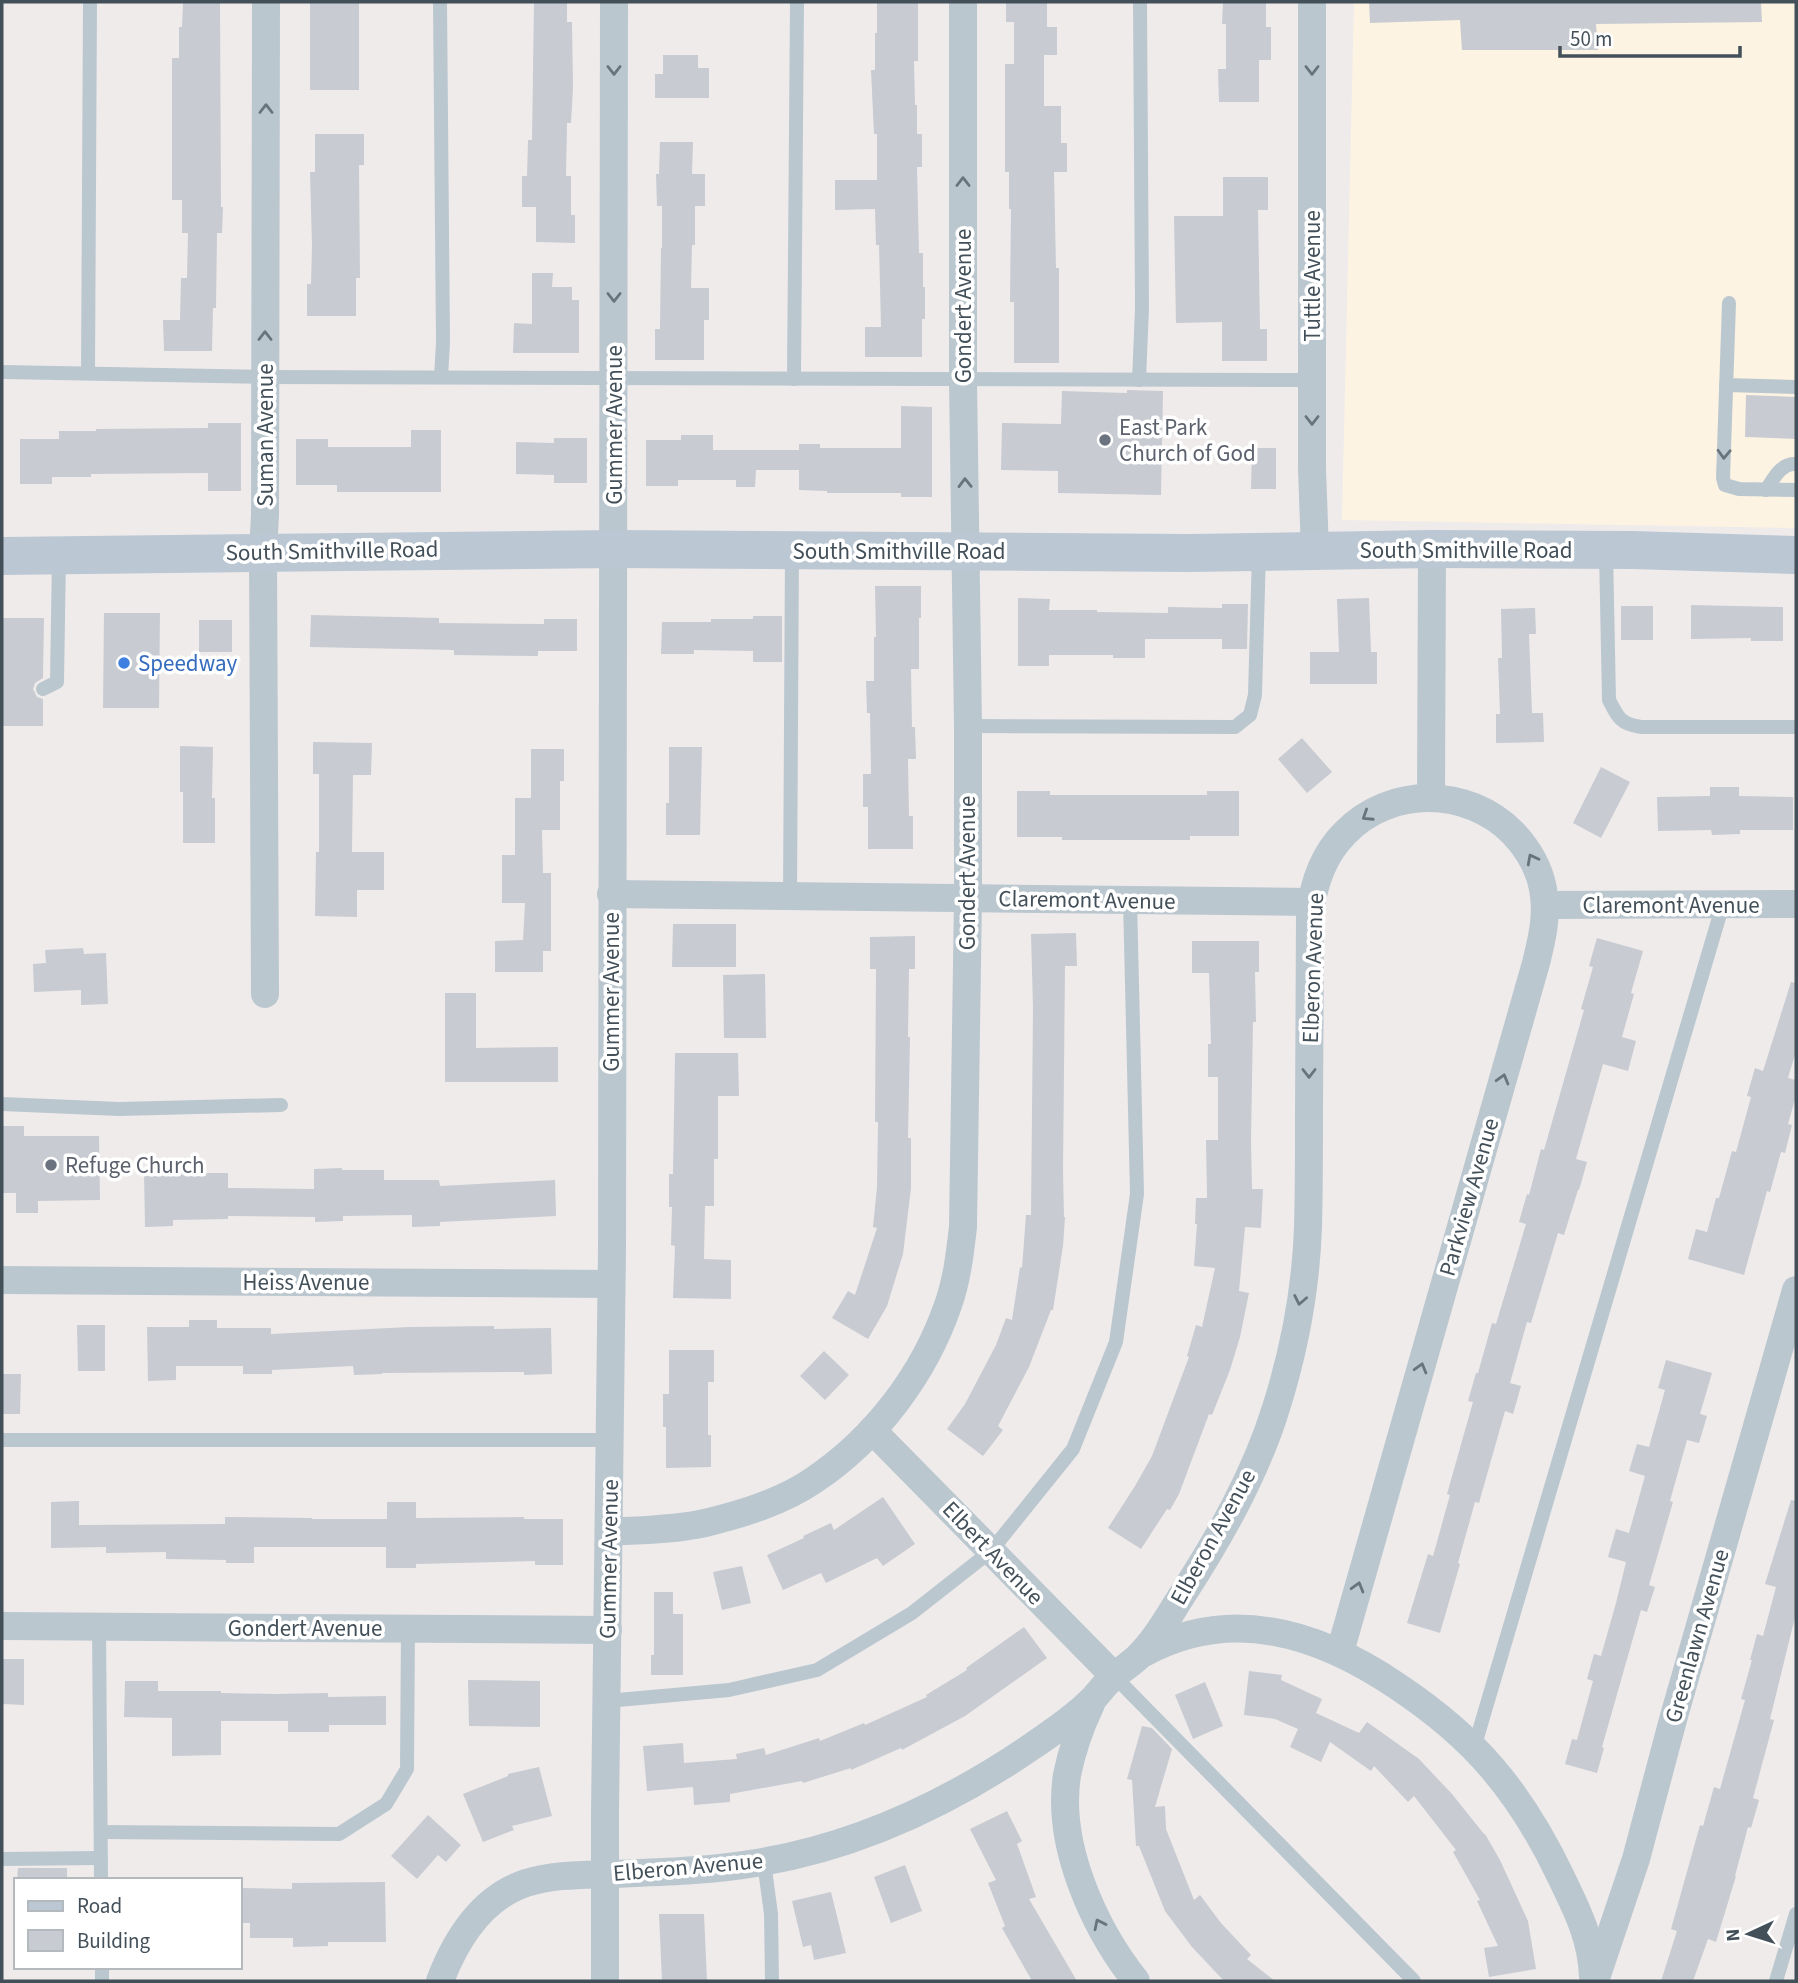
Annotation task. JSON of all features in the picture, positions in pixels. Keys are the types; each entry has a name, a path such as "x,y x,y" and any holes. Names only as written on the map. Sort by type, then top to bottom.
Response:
{"main road":[{"name":"South Smithville Road","path":"2,556 614,549 1189,553 1432,549 1796,555"}],"street":[{"name":"Suman Avenue","path":"265,994 263,552 266,2"},
{"name":"Gummer Avenue","path":"605,1981 611,1284 614,2"},
{"name":"Gondert Avenue","path":"609,1532 672,1528 744,1512 780,1498 812,1481 841,1460 872,1430 916,1374 936,1338 949,1303 958,1265 963,1227 968,898 963,380 964,2"},
{"name":"Tuttle Avenue","path":"1312,2 1312,469 1315,551"},
{"path":"1431,798 1432,549"},
{"name":"Elberon Avenue","path":"440,1981 449,1956 468,1926 484,1907 509,1890 525,1883 556,1876 708,1870 764,1862 857,1837 906,1817 962,1789 1016,1757 1093,1700 1114,1676 1139,1657 1194,1576 1236,1505 1276,1410 1288,1364 1302,1288 1308,1230 1311,902 1316,883 1325,860 1343,834 1363,817 1404,800 1431,798"},
{"name":"Parkview Avenue","path":"1340,1652 1544,930 1543,887 1536,866 1524,846 1503,823 1477,807 1451,799 1431,798"},
{"name":"Claremont Avenue","path":"611,894 1311,902"},
{"name":"Claremont Avenue","path":"1545,905 1796,904"},
{"name":"Heiss Avenue","path":"2,1280 611,1284"},
{"name":"Greenlawn Avenue","path":"1594,1981 1636,1859 1674,1716 1796,1290"},
{"name":"Elbert Avenue","path":"872,1430 1114,1676"},
{"name":"Gondert Avenue","path":"2,1626 608,1630"},
{"path":"1139,1657 1161,1644 1188,1634 1219,1629 1286,1633 1340,1652 1381,1675 1423,1704 1474,1748 1523,1808 1548,1849 1583,1923 1593,1961 1594,1981"},
{"path":"1093,1700 1076,1736 1067,1777 1066,1808 1070,1842 1080,1881 1101,1929 1136,1981"}],"lane":[{"path":"88,373 90,2"},
{"path":"440,2 441,377"},
{"path":"794,379 797,2"},
{"path":"1139,380 1142,307 1140,2"},
{"path":"1730,303 1723,478 1725,485 1739,489 1796,490"},
{"path":"2,372 265,377 1312,380"},
{"path":"1726,386 1796,387"},
{"path":"1766,490 1779,471 1790,463 1796,464"},
{"path":"790,897 792,550"},
{"path":"1606,550 1609,700 1616,715 1626,724 1641,727 1796,727"},
{"path":"968,726 1235,727 1250,715 1255,695 1259,552"},
{"path":"43,688 57,682 59,556"},
{"path":"607,1700 729,1690 817,1670 912,1613 991,1550 1073,1449 1116,1342 1138,1194 1130,900"},
{"path":"1474,1748 1723,904"},
{"path":"2,1104 119,1109 281,1105"},
{"path":"2,1440 610,1440"},
{"path":"99,1627 102,1878"},
{"path":"101,1832 339,1834 386,1804 407,1769 408,1628"},
{"path":"1114,1676 1414,1981"},
{"path":"2,1859 101,1858"},
{"path":"764,1862 771,1914 772,1981"},
{"path":"1776,1981 1796,1914"}],"shaded area":[{"path":"1354,2 1796,2 1796,528 1342,520"}],"building":[{"path":"183,2 220,2 223,207 222,233 217,233 216,308 213,308 212,351 164,351 163,320 180,320 181,278 187,278 188,233 182,233 182,200 172,200 172,58 179,58 179,27 182,27"},
{"path":"310,2 359,2 359,90 310,90"},
{"path":"534,2 567,2 567,22 572,22 573,88 571,123 567,123 566,176 571,176 571,215 575,215 575,243 536,242 536,207 522,207 522,176 527,176 528,140 532,140"},
{"path":"877,2 918,2 918,61 914,61 917,134 922,134 922,167 917,167 919,253 923,253 925,287 922,357 865,357 865,327 881,327 879,245 876,245 875,209 835,210 835,180 877,180 877,134 874,134 871,70 875,70"},
{"path":"1006,2 1047,2 1047,27 1057,27 1057,55 1044,55 1044,106 1061,106 1061,143 1067,143 1067,172 1054,172 1056,268 1059,268 1059,363 1014,363 1014,302 1010,302 1011,209 1009,172 1005,172 1005,64 1014,64 1014,22 1006,22"},
{"path":"1223,2 1266,2 1266,27 1271,27 1271,60 1259,60 1259,102 1219,102 1218,69 1226,69"},
{"path":"1369,2 1761,2 1762,22 1596,24 1598,50 1462,50 1460,20 1370,23"},
{"path":"663,55 698,55 698,68 709,68 709,98 655,98 655,74 663,74"},
{"path":"315,134 364,134 364,165 359,165 360,278 356,278 356,316 307,316 307,284 311,284 312,246 310,172 315,172"},
{"path":"660,142 693,142 692,174 705,174 705,206 695,206 691,288 709,288 709,320 704,320 704,360 655,360 655,329 660,329 662,248 662,206 657,206 656,174 659,174"},
{"path":"1223,177 1268,177 1268,210 1258,210 1260,329 1267,329 1267,361 1222,361 1222,322 1176,323 1174,216 1223,216"},
{"path":"532,273 553,273 552,287 572,287 572,300 579,300 579,353 513,353 514,323 532,324"},
{"path":"1127,390 1163,391 1161,495 1058,493 1058,471 1001,470 1002,423 1061,424 1062,391 1127,393"},
{"path":"1746,395 1796,397 1796,439 1745,437"},
{"path":"901,406 932,407 932,497 901,497 901,493 827,493 799,490 799,470 756,470 755,487 736,487 736,480 678,480 678,486 646,486 646,440 681,440 681,435 713,435 713,450 799,450 799,444 820,444 820,448 901,448"},
{"path":"208,423 241,423 241,491 208,491 208,473 91,474 91,477 52,477 52,484 20,484 20,439 59,439 59,431 208,428"},
{"path":"411,430 441,430 441,492 337,492 337,485 296,485 296,439 328,439 328,447 411,447"},
{"path":"554,438 587,438 587,483 554,483 554,475 516,474 516,442 554,443"},
{"path":"1252,448 1276,448 1276,489 1251,489"},
{"path":"875,586 921,586 919,669 911,669 912,727 915,727 916,759 908,759 909,816 913,816 913,849 868,849 868,807 863,807 863,774 871,774 870,713 867,713 866,681 874,681"},
{"path":"1018,598 1050,599 1049,610 1097,612 1168,613 1168,607 1222,608 1222,604 1248,604 1247,649 1222,649 1222,639 1145,639 1145,658 1049,655 1049,666 1018,666"},
{"path":"1369,598 1371,652 1377,652 1377,684 1310,684 1310,652 1339,652 1337,599"},
{"path":"1691,605 1783,607 1783,641 1751,641 1751,638 1691,639"},
{"path":"1621,606 1653,606 1653,640 1621,640"},
{"path":"1535,608 1536,634 1529,634 1532,713 1543,713 1544,742 1496,743 1496,714 1500,714 1498,658 1502,658 1501,609"},
{"path":"104,613 160,613 159,708 103,708"},
{"path":"311,615 439,618 439,623 544,624 544,619 577,619 577,651 538,651 538,656 454,655 454,650 310,647"},
{"path":"753,616 782,616 782,662 753,662 753,651 694,650 694,654 661,654 662,622 711,622 711,619 753,619"},
{"path":"2,618 44,618 43,678 35,683 33,689 37,697 43,699 43,726 2,726"},
{"path":"199,620 232,620 232,652 199,652"},
{"path":"1302,738 1332,772 1307,793 1278,759"},
{"path":"313,742 372,743 371,775 353,775 352,852 384,852 384,890 357,890 357,917 315,916 316,852 319,852 319,774 313,774"},
{"path":"180,746 213,747 215,843 183,843"},
{"path":"669,747 702,747 700,835 666,835"},
{"path":"531,749 564,749 564,781 560,781 560,830 542,830 543,873 551,873 551,951 543,951 543,972 495,972 495,941 523,940 525,903 502,903 502,855 515,855 515,798 531,798"},
{"path":"1601,767 1630,782 1601,838 1573,823"},
{"path":"1710,787 1739,787 1739,796 1793,797 1793,830 1740,830 1740,834 1712,835 1711,830 1658,831 1657,797 1710,796"},
{"path":"1017,791 1050,791 1050,795 1207,795 1207,791 1239,791 1239,836 1190,836 1190,840 1062,840 1062,837 1017,837"},
{"path":"673,924 736,924 736,967 672,967"},
{"path":"1076,933 1077,966 1065,966 1065,1217 1053,1310 1029,1367 998,1426 1003,1430 983,1456 947,1429 965,1404 996,1345 1006,1318 1012,1320 1020,1267 1022,1268 1026,1215 1031,1215 1031,934"},
{"path":"915,936 915,969 909,969 908,1138 911,1138 911,1188 903,1254 887,1306 868,1339 832,1318 848,1291 855,1295 877,1228 873,1227 878,1122 875,1122 876,969 870,969 870,937"},
{"path":"1597,938 1643,951 1622,1037 1636,1041 1628,1071 1603,1064 1576,1159 1587,1162 1579,1190 1564,1235 1558,1233 1531,1323 1527,1322 1510,1383 1521,1386 1513,1414 1505,1411 1479,1503 1475,1502 1440,1633 1407,1623 1428,1554 1433,1556 1473,1402 1468,1401 1492,1323 1496,1324 1526,1224 1519,1222 1541,1149 1544,1150 1584,1010 1581,1009 1593,967 1589,966"},
{"path":"1192,941 1259,941 1259,972 1255,972 1256,1022 1253,1022 1251,1140 1252,1189 1263,1189 1261,1228 1245,1227 1239,1291 1249,1293 1230,1370 1212,1415 1209,1414 1179,1494 1141,1549 1108,1528 1152,1456 1189,1357 1187,1356 1196,1325 1202,1327 1215,1268 1194,1266 1196,1198 1207,1198 1206,1140 1218,1140 1218,1077 1208,1077 1208,1044 1211,1044 1209,973 1192,973"},
{"path":"83,948 84,954 106,953 108,1004 81,1005 81,990 34,992 33,964 46,963 45,950"},
{"path":"765,974 766,1038 724,1038 723,975"},
{"path":"1791,982 1796,983 1796,1051 1788,1078 1796,1080 1796,1096 1788,1124 1792,1125 1785,1153 1781,1152 1770,1192 1767,1191 1744,1275 1688,1259 1696,1229 1707,1232 1732,1151 1736,1152 1751,1097 1747,1096 1755,1068 1763,1071"},
{"path":"445,993 476,993 476,1048 558,1047 558,1082 445,1082"},
{"path":"675,1053 738,1053 739,1096 718,1096 718,1159 714,1159 714,1206 705,1206 704,1259 731,1260 731,1299 673,1298 675,1246 671,1245 669,1174 673,1174"},
{"name":"Refuge Church","path":"2,1126 24,1126 24,1136 99,1136 100,1200 38,1201 38,1213 16,1213 16,1193 2,1193"},
{"path":"314,1169 384,1170 384,1180 439,1180 440,1186 555,1180 556,1216 440,1222 440,1226 412,1227 412,1215 343,1216 343,1221 315,1222 315,1217 228,1216 228,1219 173,1220 173,1226 145,1227 144,1173 228,1173 228,1188 314,1189"},
{"path":"189,1320 217,1320 217,1328 271,1328 271,1334 409,1327 551,1328 552,1374 524,1375 524,1372 354,1375 353,1366 272,1370 272,1374 243,1374 243,1366 176,1366 176,1380 148,1381 147,1327 189,1327"},
{"path":"77,1325 105,1325 105,1371 78,1371"},
{"path":"669,1350 714,1350 714,1382 708,1382 711,1467 666,1468 663,1394 669,1394"},
{"path":"824,1351 849,1375 825,1400 800,1376"},
{"path":"1666,1360 1712,1373 1700,1414 1707,1416 1699,1443 1687,1440 1670,1501 1673,1502 1649,1585 1655,1587 1647,1612 1641,1610 1597,1773 1565,1764 1572,1739 1577,1740 1593,1681 1587,1679 1594,1654 1601,1656 1616,1603 1626,1562 1608,1557 1616,1529 1629,1533 1645,1476 1629,1471 1637,1444 1649,1447 1665,1390 1658,1388"},
{"path":"2,1374 21,1374 20,1414 2,1414"},
{"path":"883,1497 915,1544 883,1566 877,1558 826,1583 821,1573 783,1590 767,1555 831,1523 834,1530"},
{"path":"1791,1500 1796,1501 1796,1613 1770,1719 1774,1720 1753,1798 1759,1800 1751,1828 1748,1827 1716,1942 1708,1939 1693,1981 1661,1981 1677,1931 1671,1929 1700,1825 1703,1826 1714,1787 1720,1789 1745,1700 1741,1699 1757,1634 1763,1636 1776,1587 1765,1584"},
{"path":"79,1501 79,1525 225,1524 225,1517 387,1519 387,1502 416,1502 416,1518 563,1519 563,1565 535,1565 535,1561 416,1564 416,1568 386,1568 386,1547 254,1547 254,1563 166,1559 166,1552 106,1553 106,1547 51,1548 51,1502"},
{"path":"742,1566 751,1603 722,1610 713,1572"},
{"path":"654,1592 673,1592 673,1614 683,1614 683,1675 651,1675 651,1655 654,1655"},
{"path":"1024,1627 1047,1658 965,1716 902,1750 901,1748 851,1770 803,1783 802,1781 730,1794 730,1802 694,1805 693,1787 647,1791 643,1746 683,1743 684,1763 737,1759 736,1754 764,1748 766,1755 819,1738 820,1741 864,1723 865,1725 927,1697 926,1695 967,1670 966,1668"},
{"path":"2,1659 24,1659 24,1705 2,1704"},
{"path":"1249,1671 1282,1675 1281,1680 1322,1699 1316,1713 1359,1733 1367,1722 1419,1759 1485,1834 1500,1860 1528,1921 1536,1969 1489,1977 1484,1948 1498,1946 1477,1901 1480,1900 1453,1852 1456,1850 1414,1796 1408,1802 1374,1766 1371,1771 1330,1742 1321,1762 1290,1747 1298,1729 1275,1719 1244,1715"},
{"path":"468,1680 540,1681 540,1727 469,1726"},
{"path":"125,1681 158,1681 158,1691 328,1693 328,1697 386,1696 386,1725 329,1725 329,1732 288,1732 288,1721 221,1721 221,1755 172,1756 172,1718 124,1717"},
{"path":"1205,1682 1223,1726 1193,1739 1175,1695"},
{"path":"1142,1726 1152,1728 1172,1749 1155,1807 1165,1806 1166,1829 1194,1900 1200,1895 1221,1923 1251,1955 1247,1959 1275,1981 1224,1981 1192,1947 1165,1911 1139,1846 1136,1846 1132,1780 1127,1779"},
{"path":"539,1767 552,1816 512,1826 514,1830 483,1842 463,1794 508,1774"},
{"path":"1007,1811 1022,1841 1017,1844 1036,1897 1029,1899 1077,1981 1032,1981 1002,1928 1005,1926 988,1883 996,1880 970,1829"},
{"path":"428,1815 461,1845 446,1862 438,1855 417,1879 391,1856"},
{"path":"905,1865 922,1911 891,1923 874,1877"},
{"path":"18,1868 67,1868 67,1878 17,1878"},
{"path":"385,1882 386,1942 328,1942 328,1946 293,1947 293,1938 250,1938 250,1923 242,1923 242,1888 292,1889 292,1883"},
{"path":"831,1892 846,1953 814,1960 811,1945 803,1947 792,1901"},
{"path":"659,1914 704,1914 707,1981 662,1981"}],"place":[{"name":"East Park Church of God","path":"1105,440"},
{"name":"Speedway","path":"124,663"},
{"name":"Refuge Church","path":"51,1165"}]}
